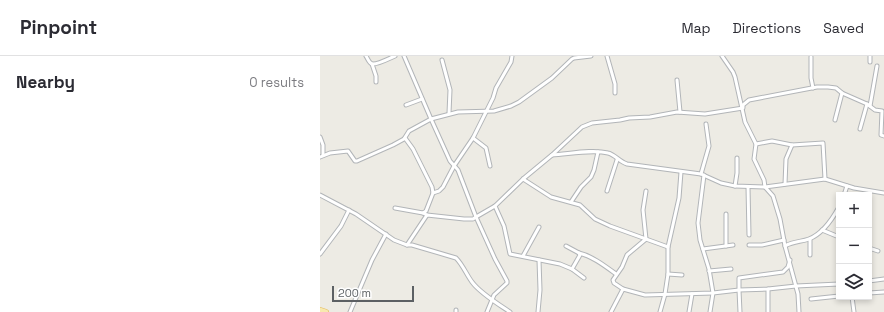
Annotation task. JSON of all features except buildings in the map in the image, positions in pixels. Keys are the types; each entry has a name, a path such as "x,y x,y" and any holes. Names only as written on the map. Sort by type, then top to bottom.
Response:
{"main road":[{"path":"320,310 326,312"}],"street":[{"path":"366,56 372,64 376,76 376,82"},
{"path":"372,64 376,64 395,56"},
{"path":"404,56 450,161 458,170 476,217 495,259 507,281 507,284 494,295 487,312"},
{"path":"433,193 439,191 443,187 454,166 465,152 493,98 496,88 512,56"},
{"path":"320,136 323,145 322,156 348,152 355,161 357,161 393,145 405,138 409,131 431,119 449,113 502,110 519,102 552,78 573,57 591,56"},
{"path":"607,56 615,84 615,93"},
{"path":"722,56 733,72 745,122 756,144 754,159 764,180 765,187 773,196 780,219 785,246 790,260 799,300 799,312"},
{"path":"870,56 870,62"},
{"path":"811,57 811,78 813,88"},
{"path":"442,60 450,90 449,113"},
{"path":"860,129 869,105 877,66"},
{"path":"677,80 680,112"},
{"path":"395,208 427,215 464,219 473,218 495,206 582,127 592,123 680,112 705,114 742,108 749,100 813,88 836,88 842,93 869,105 875,110 883,111 881,135 884,136"},
{"path":"835,120 842,93"},
{"path":"406,105 422,99"},
{"path":"706,124 709,146 703,174 698,223 700,240 709,271 713,293 710,312"},
{"path":"405,138 413,149 432,187 433,193 426,211 423,213"},
{"path":"473,138 486,148 490,166"},
{"path":"756,144 772,141 792,145 823,143 825,179"},
{"path":"785,184 786,159 792,145"},
{"path":"552,155 581,152 609,153 621,162 632,166 703,174 721,183 735,186 765,187 825,179 847,186 884,193"},
{"path":"571,202 581,187 591,177 598,152"},
{"path":"735,186 737,158"},
{"path":"607,191 618,160"},
{"path":"660,312 668,274 668,247 679,198 681,172"},
{"path":"523,179 547,195 580,205 595,219 668,247"},
{"path":"845,192 847,186"},
{"path":"748,187 749,235"},
{"path":"646,191 643,210 646,238"},
{"path":"320,195 349,210 398,242 456,258 460,262 472,283 510,312"},
{"path":"495,206 504,226 510,254 554,262 572,270 584,278"},
{"path":"320,254 341,226 349,210"},
{"path":"785,246 798,241 810,239 822,230 836,212"},
{"path":"726,214 726,246"},
{"path":"407,245 427,215"},
{"path":"523,256 539,227"},
{"path":"822,230 836,237"},
{"path":"350,312 372,260 386,234"},
{"path":"646,238 627,256 622,267 616,274 613,281 623,289 644,295 692,294 836,284"},
{"path":"810,239 810,255"},
{"path":"749,246 762,245 784,240"},
{"path":"703,249 733,245"},
{"path":"566,246 584,254 616,274"},
{"path":"872,249 878,251"},
{"path":"572,270 580,255 579,253"},
{"path":"538,312 540,290 539,260"},
{"path":"740,312 739,278 783,272 788,267 790,260"},
{"path":"709,271 731,269"},
{"path":"668,274 682,275"},
{"path":"872,281 884,279"},
{"path":"611,312 623,289"},
{"path":"768,289 768,312"},
{"path":"872,294 884,292"},
{"path":"689,312 692,294"},
{"path":"811,299 836,296"},
{"path":"852,300 854,312"}]}
